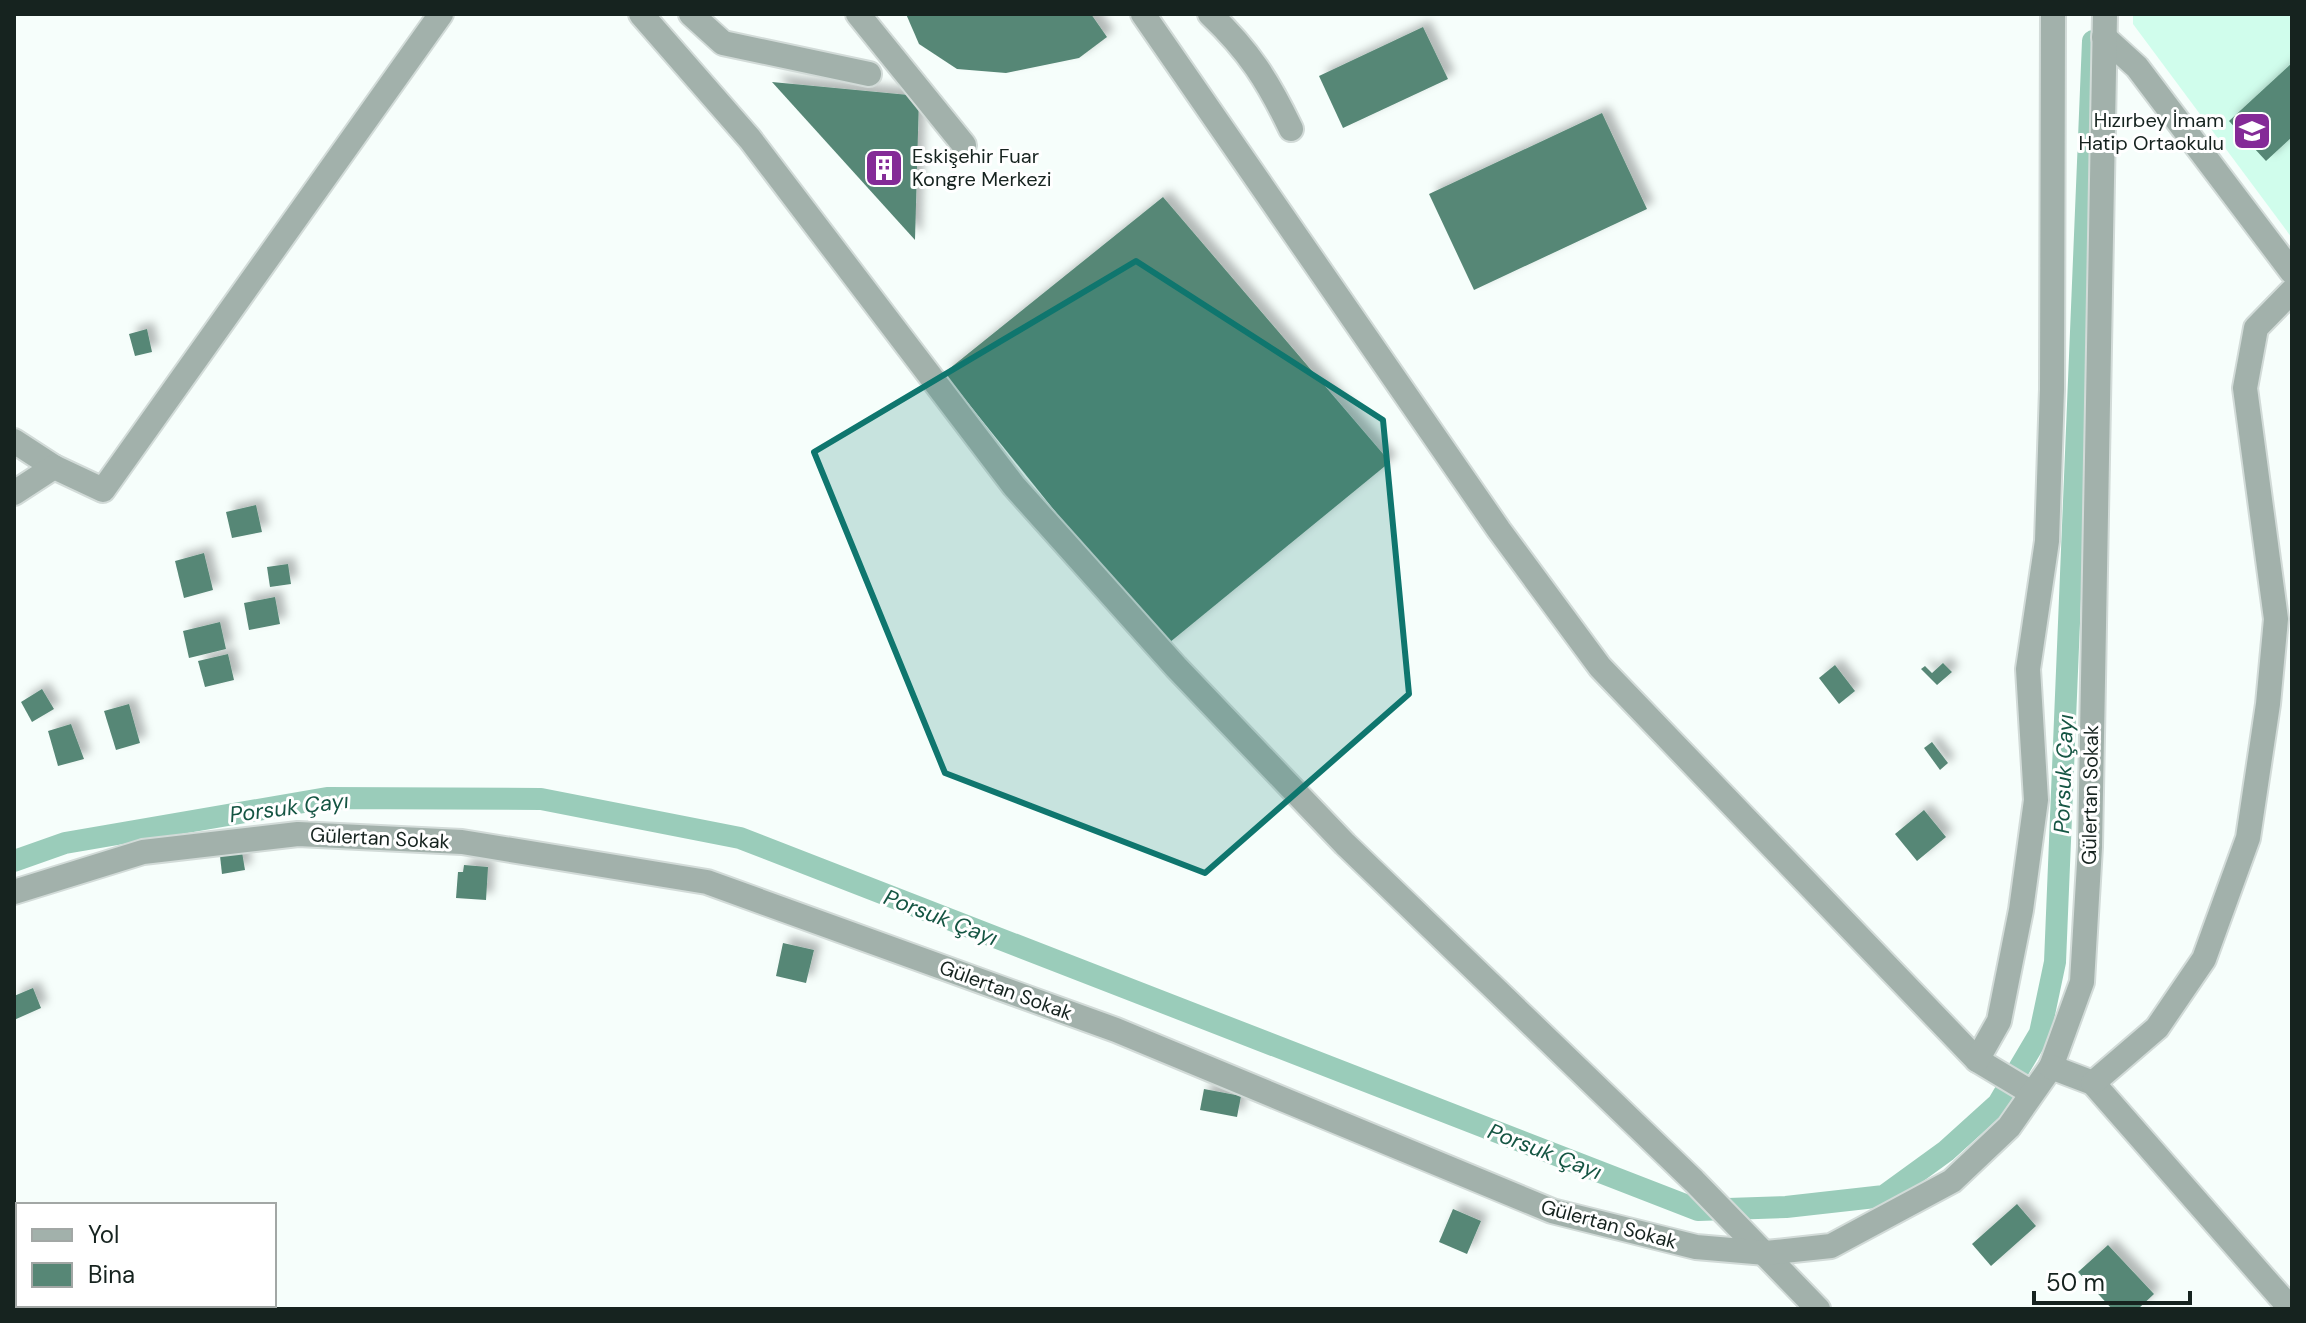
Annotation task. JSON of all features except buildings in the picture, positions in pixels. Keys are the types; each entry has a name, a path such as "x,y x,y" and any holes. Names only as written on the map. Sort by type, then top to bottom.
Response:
{"street":[{"path":"14,441 54,467 103,490 441,14"},
{"path":"641,14 750,139 1014,486 1176,667 1345,844 1746,1232 1818,1309"},
{"path":"691,14 723,43 869,74"},
{"path":"858,14 964,145"},
{"path":"1143,14 1499,530 1600,667 1977,1060 2030,1091"},
{"path":"1210,14 1239,41 1271,88 1291,129"},
{"path":"1977,1060 1999,1021 2021,910 2036,800 2028,669 2047,526 2052,389 2053,14"},
{"path":"2104,26 2292,272"},
{"name":"Gülertan Sokak","path":"14,892 143,852 298,834 462,842 707,882 1116,1030 1552,1211 1696,1247 1766,1253 1831,1246 1952,1181 2009,1127 2030,1091 2051,1067 2082,982 2090,847 2104,26"},
{"path":"2093,1083 2157,1028 2204,959 2248,838 2268,704 2276,619 2245,388 2256,328 2292,291"},
{"path":"14,493 54,467"},
{"path":"2051,1067 2093,1083 2291,1309"}],"highlighted area":[{"path":"1136,261 1383,420 1409,694 1205,873 945,773 814,452"}],"shaded area":[{"name":"Hızırbey İmam Hatip Ortaokulu","path":"2133,14 2292,14 2292,238 2133,24"}],"waterway":[{"name":"Porsuk Çayı","path":"14,861 65,843 327,798 541,799 740,838 1698,1210 1786,1207 1884,1196 1946,1151 1998,1104 2040,1033 2055,962 2093,41"}],"place":[{"name":"Hızırbey İmam Hatip Ortaokulu","path":"2252,131"},
{"name":"Eskişehir Fuar Kongre Merkezi","path":"884,168"}]}
